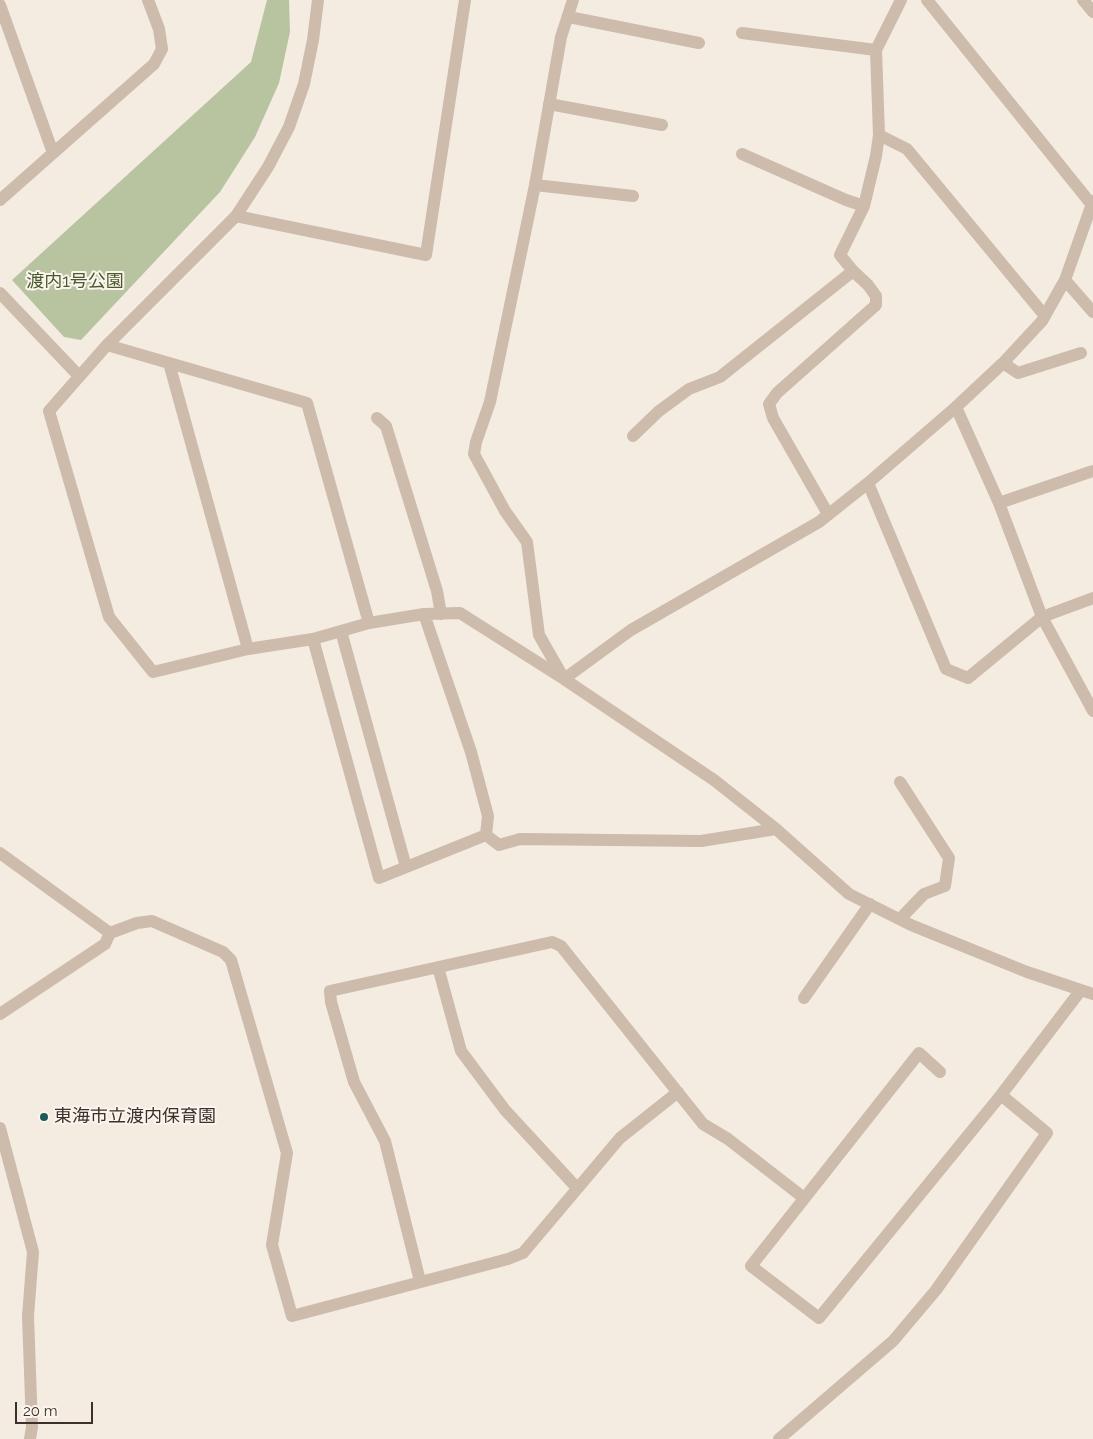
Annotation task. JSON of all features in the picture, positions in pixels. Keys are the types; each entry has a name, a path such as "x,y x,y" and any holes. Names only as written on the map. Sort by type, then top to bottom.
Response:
{"street":[{"path":"0,200 154,64 162,49 159,29 148,0"},
{"path":"318,0 313,40 304,84 289,127 268,167 236,216 107,345 49,411 109,617 153,672 248,649 313,639 369,623 424,614 460,613 564,679 714,780 776,829 849,894 900,919 1027,972 1087,992 818,1318 751,1266 919,1053 940,1072"},
{"path":"236,216 426,255 465,0"},
{"path":"564,679 539,635 527,542 505,511 474,454 476,442 490,402 535,185 561,37 573,0"},
{"path":"828,514 773,418 769,404 777,393 876,305 876,296 840,255 864,206 876,156 879,135 876,50 900,0"},
{"path":"564,679 631,630 819,522 868,483 956,407 1003,363 1042,321 1066,280 1092,203 927,0"},
{"path":"1083,0 1093,12"},
{"path":"0,5 53,153"},
{"path":"569,17 699,43"},
{"path":"742,33 876,50"},
{"path":"549,104 662,125"},
{"path":"879,135 907,149 1045,316"},
{"path":"742,154 846,200 864,206"},
{"path":"535,185 633,196"},
{"path":"633,436 659,411 689,389 720,377 853,271"},
{"path":"1066,280 1093,312"},
{"path":"0,293 79,376"},
{"path":"107,345 308,403 369,623"},
{"path":"1003,363 1018,373 1081,353"},
{"path":"169,363 248,649"},
{"path":"956,407 999,503 1042,617 1093,711"},
{"path":"377,418 386,426 437,591 441,614"},
{"path":"999,503 1093,471"},
{"path":"868,483 946,669 968,678 1042,617 1093,598"},
{"path":"424,614 471,752 488,816 486,835"},
{"path":"341,631 406,867"},
{"path":"313,639 379,878 486,835"},
{"path":"900,782 949,858 945,886 924,894 900,919"},
{"path":"486,835 498,845 520,839 701,841 776,829"},
{"path":"0,853 110,933"},
{"path":"804,998 870,904"},
{"path":"0,1014 105,944 110,933 137,924 152,922 223,952 231,960 287,1153 272,1245 292,1316 522,1253 620,1138 678,1092"},
{"path":"420,1282 385,1141 354,1082 331,1002 330,991 552,942 561,946 703,1124 728,1139 804,1198"},
{"path":"438,967 461,1051 505,1110 577,1188"},
{"path":"779,1439 893,1341 936,1290 1047,1133 1001,1095"},
{"path":"0,1128 33,1252 28,1316 32,1427 30,1439"}],"green space":[{"name":"渡内1号公園","path":"267,0 289,0 290,32 279,83 255,137 220,192 81,340 64,337 12,280 251,62"}],"place":[{"name":"東海市立渡内保育園","path":"44,1117"}]}
